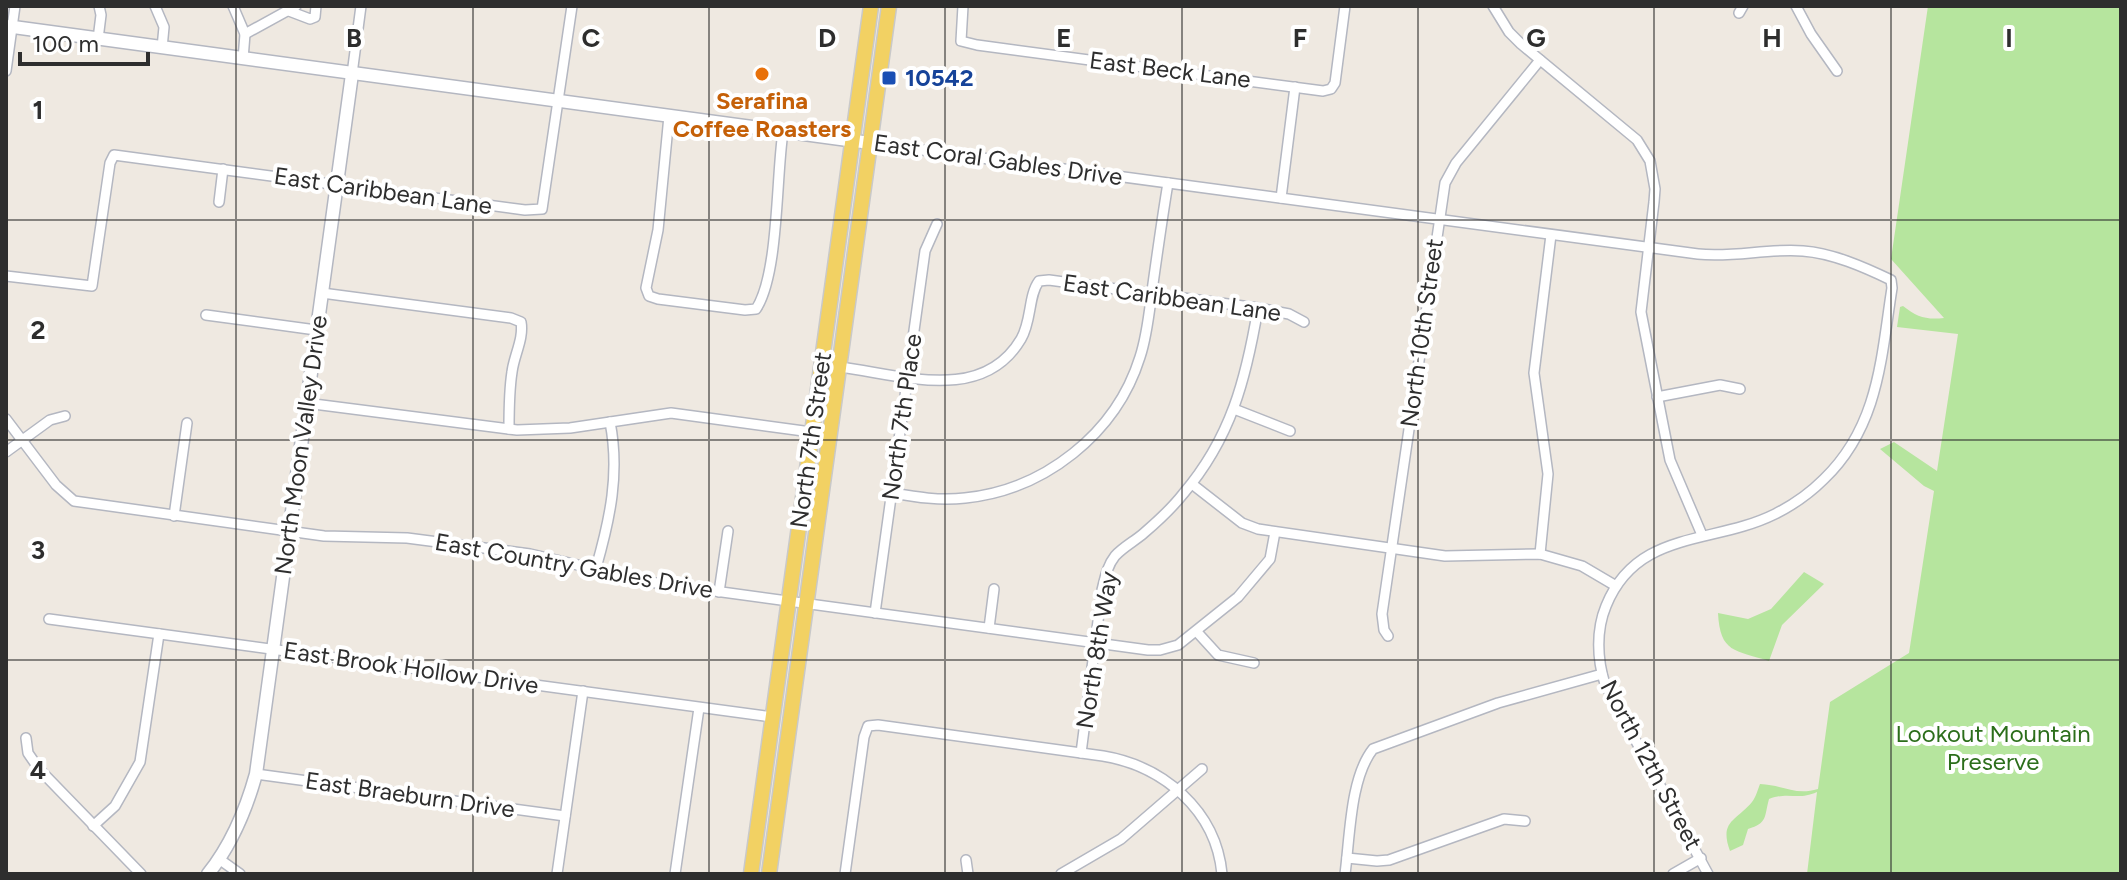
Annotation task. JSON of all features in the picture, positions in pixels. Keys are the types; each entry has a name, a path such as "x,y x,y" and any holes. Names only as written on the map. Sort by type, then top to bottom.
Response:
{"main road":[{"name":"North 7th Street","path":"751,874 871,6"},
{"name":"North 7th Street","path":"769,874 889,6"}],"street":[{"path":"6,71 9,27 15,6"},
{"path":"98,39 99,6"},
{"path":"155,6 164,27 162,48"},
{"path":"233,6 245,34 243,59"},
{"path":"245,34 292,8 310,19 315,17 316,6"},
{"name":"North Moon Valley Drive","path":"208,874 243,816 256,774 361,6"},
{"path":"557,101 572,6"},
{"name":"East Beck Lane","path":"963,6 961,41 977,45 1323,91 1331,89 1335,83 1345,6"},
{"path":"1493,6 1509,32 1629,132 1650,161 1655,189 1641,312 1670,460 1702,535"},
{"path":"1796,6 1837,71"},
{"name":"East Coral Gables Drive","path":"9,27 1648,248 1714,256 1800,250 1832,256 1891,280"},
{"name":"North 10th Street","path":"1388,636 1382,614 1438,221 1448,174 1540,60"},
{"path":"1281,198 1295,87"},
{"name":"East Caribbean Lane","path":"6,276 92,286 110,163 114,155 525,210 542,209 557,101"},
{"path":"669,116 658,230 646,288 649,296 731,309 756,309 762,300 771,256 783,132"},
{"path":"219,202 223,169"},
{"path":"892,493 942,499 991,494 1034,479 1069,457 1098,431 1127,389 1144,344 1168,183"},
{"name":"North 7th Place","path":"875,613 925,251 937,224"},
{"path":"1540,554 1548,474 1534,373 1551,235"},
{"name":"North 12th Street","path":"1708,874 1602,674 1599,663 1601,623 1616,586 1637,562 1650,553 1702,535 1741,527 1774,515 1812,490 1848,450 1861,429 1876,389 1891,280"},
{"name":"East Caribbean Lane","path":"908,378 956,381 981,374 998,364 1021,339 1030,318 1034,288 1039,281 1258,308 1289,314 1304,322"},
{"path":"322,293 511,318 521,322 522,332 509,390 509,429"},
{"name":"North 8th Way","path":"1081,753 1102,590 1109,566 1116,554 1153,525 1192,484 1221,440 1247,369 1258,308"},
{"path":"206,315 316,330"},
{"path":"839,367 908,378"},
{"path":"1657,397 1720,385 1740,389"},
{"path":"306,403 509,429 562,428 671,413 811,432"},
{"path":"1234,409 1290,431"},
{"path":"6,452 50,420 65,416"},
{"name":"East Country Gables Drive","path":"6,419 60,490 74,501 324,536 422,539 530,554 635,579 719,592 1160,650 1178,645 1238,597 1270,559 1275,532"},
{"path":"596,568 614,492 610,422"},
{"path":"174,516 187,423"},
{"path":"1192,484 1242,523 1275,532 1445,556 1540,554 1582,566 1616,586"},
{"path":"719,592 728,531"},
{"path":"989,628 994,589"},
{"name":"East Brook Hollow Drive","path":"49,619 772,717"},
{"path":"1197,632 1218,655 1254,663"},
{"path":"93,826 115,806 140,762 159,634"},
{"path":"1345,874 1361,767 1373,749 1498,703 1602,674"},
{"path":"557,874 583,691"},
{"path":"675,874 699,708"},
{"path":"845,874 868,726 1081,753 1138,764 1153,771 1188,799 1208,830 1222,874"},
{"path":"26,738 28,753 39,769 141,874"},
{"path":"1061,874 1121,839 1202,769"},
{"name":"East Braeburn Drive","path":"256,774 565,816"},
{"path":"1347,858 1389,860 1504,819 1525,821"},
{"path":"1673,874 1701,858"},
{"path":"219,859 240,874"},
{"path":"966,860 968,874"},
{"path":"1080,863 1086,872"}],"green space":[{"name":"Lookout Mountain Preserve","path":"1928,6 2121,6 2121,874 1807,874 1817,792 1769,799 1764,818 1748,829 1743,845 1730,851 1727,841 1728,827 1752,802 1760,784 1796,791 1818,789 1830,702 1909,653 1934,491 1880,449 1894,442 1937,471 1958,334 1897,327 1900,307 1903,306 1922,317 1944,318 1891,259"},
{"path":"1804,572 1824,584 1782,625 1769,661 1738,652 1726,643 1718,613 1748,619 1771,609"}],"place":[{"name":"Serafina Coffee Roasters","path":"762,74"},
{"name":"10542","path":"889,78"}]}
